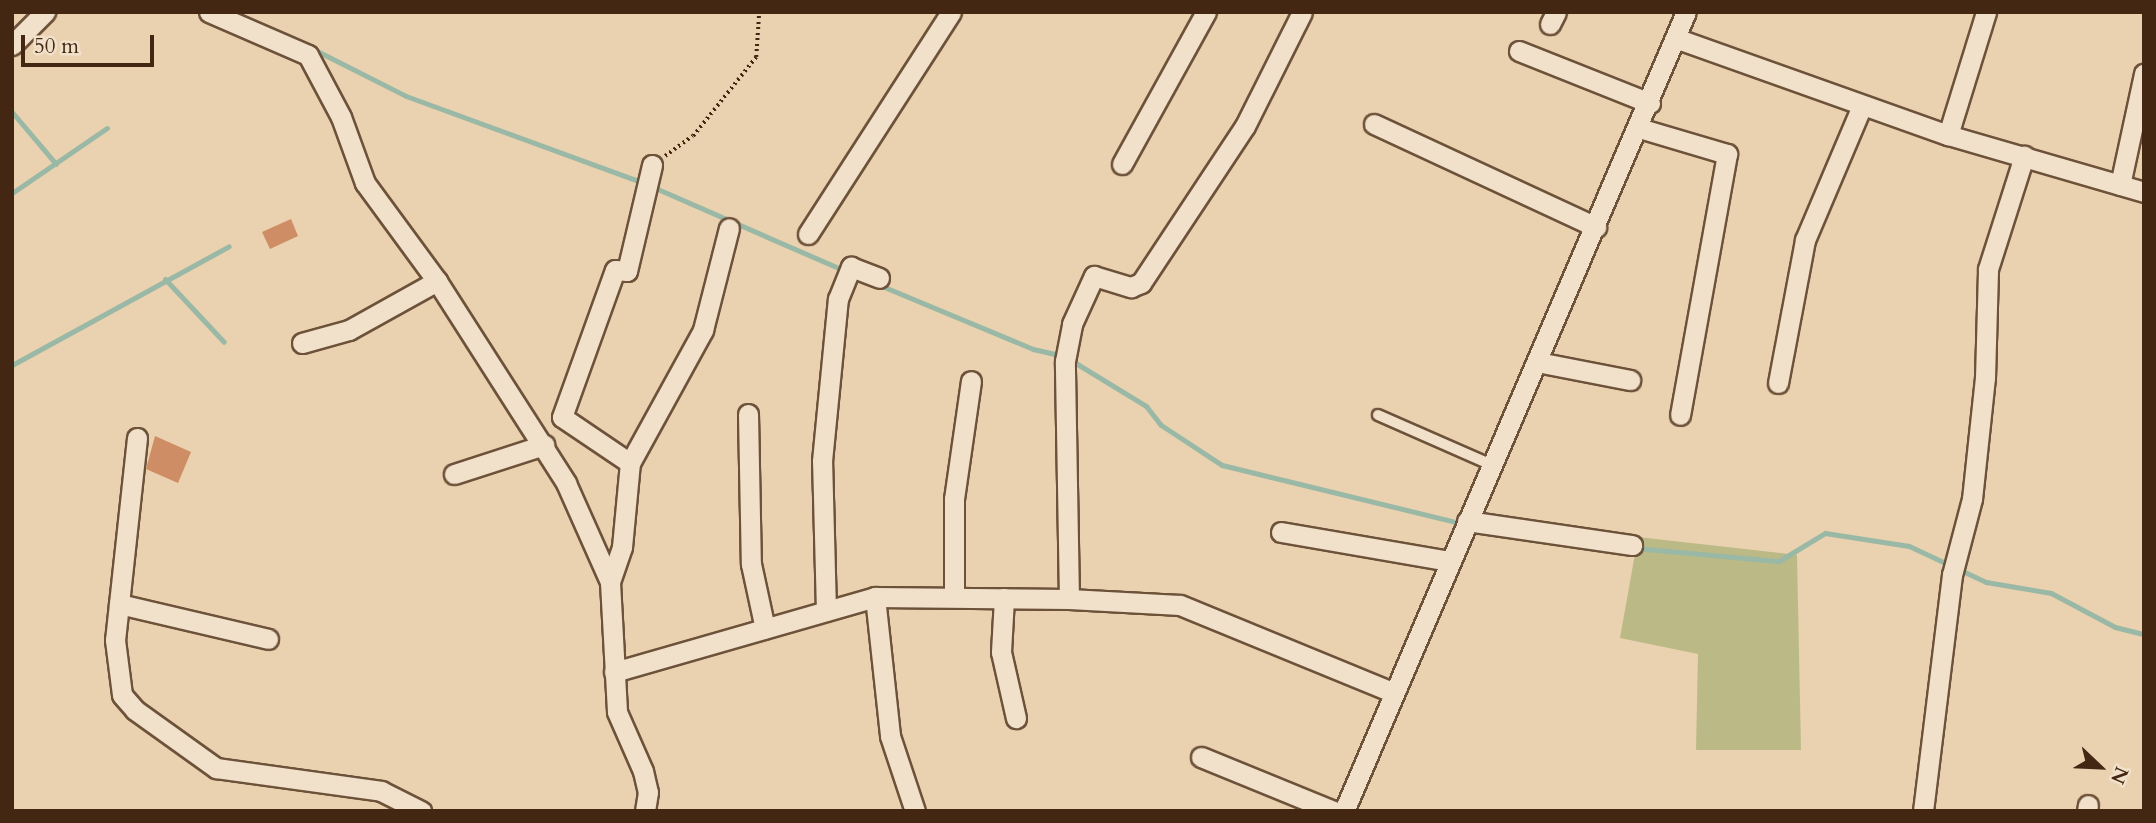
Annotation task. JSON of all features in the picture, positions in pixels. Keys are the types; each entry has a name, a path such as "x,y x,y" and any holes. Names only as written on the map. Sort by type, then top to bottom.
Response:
{"street":[{"path":"12,46 45,12"},
{"path":"209,12 308,55 341,117 365,183 438,281 566,483 610,582 617,712 648,792 645,811"},
{"path":"808,234 951,12"},
{"path":"1122,164 1206,12"},
{"path":"1069,599 1067,357 1072,324 1090,279 1101,276 1131,287 1141,283 1245,126 1302,12"},
{"path":"1344,811 1391,692 1650,103 1678,38 1686,12"},
{"path":"1948,135 1986,12"},
{"path":"1678,38 1948,135 2144,192"},
{"path":"1519,51 1650,103"},
{"path":"2120,185 2144,74"},
{"path":"1778,383 1805,240 1862,106"},
{"path":"1374,124 1596,227"},
{"path":"1639,128 1727,154 1680,415"},
{"path":"1923,811 1955,568 1972,499 1985,378 1988,269 2024,156"},
{"path":"630,463 562,416 615,270 627,271 647,177"},
{"path":"610,582 622,547 630,463 703,330 729,228"},
{"path":"826,611 822,461 838,299 849,272 879,278"},
{"path":"302,343 349,330 438,281"},
{"path":"1537,362 1630,380"},
{"path":"954,597 954,499 971,381"},
{"path":"748,414 751,564 765,629"},
{"path":"137,438 115,640 122,695 216,768 242,775 381,791 421,811"},
{"path":"454,474 544,445"},
{"path":"1467,521 1632,545"},
{"path":"1281,532 1449,561"},
{"path":"874,597 890,736 915,811"},
{"path":"614,672 874,597 1069,599 1180,605 1391,692"},
{"path":"1004,598 1001,652 1016,718"},
{"path":"119,604 268,639"},
{"path":"1201,757 1333,811"}],"lane":[{"path":"1378,415 1492,465"}],"path":[{"path":"647,177 694,136 756,57 759,12"}],"shaded area":[{"path":"1638,537 1797,555 1801,750 1696,750 1698,654 1620,638"}],"building":[{"path":"291,219 298,236 270,249 262,232"},
{"path":"155,436 191,452 178,483 146,469"}],"waterway":[{"path":"269,28 292,38"},
{"path":"313,49 406,96 644,183"},
{"path":"12,112 56,164"},
{"path":"12,193 107,128"},
{"path":"653,187 845,271"},
{"path":"12,365 229,246"},
{"path":"165,279 224,342"},
{"path":"877,284 1033,349 1060,355"},
{"path":"1069,359 1146,406 1161,425 1222,465 1455,522"},
{"path":"1635,548 1779,561 1825,533 1909,546 1986,582 2051,593 2115,627 2144,634"}]}
